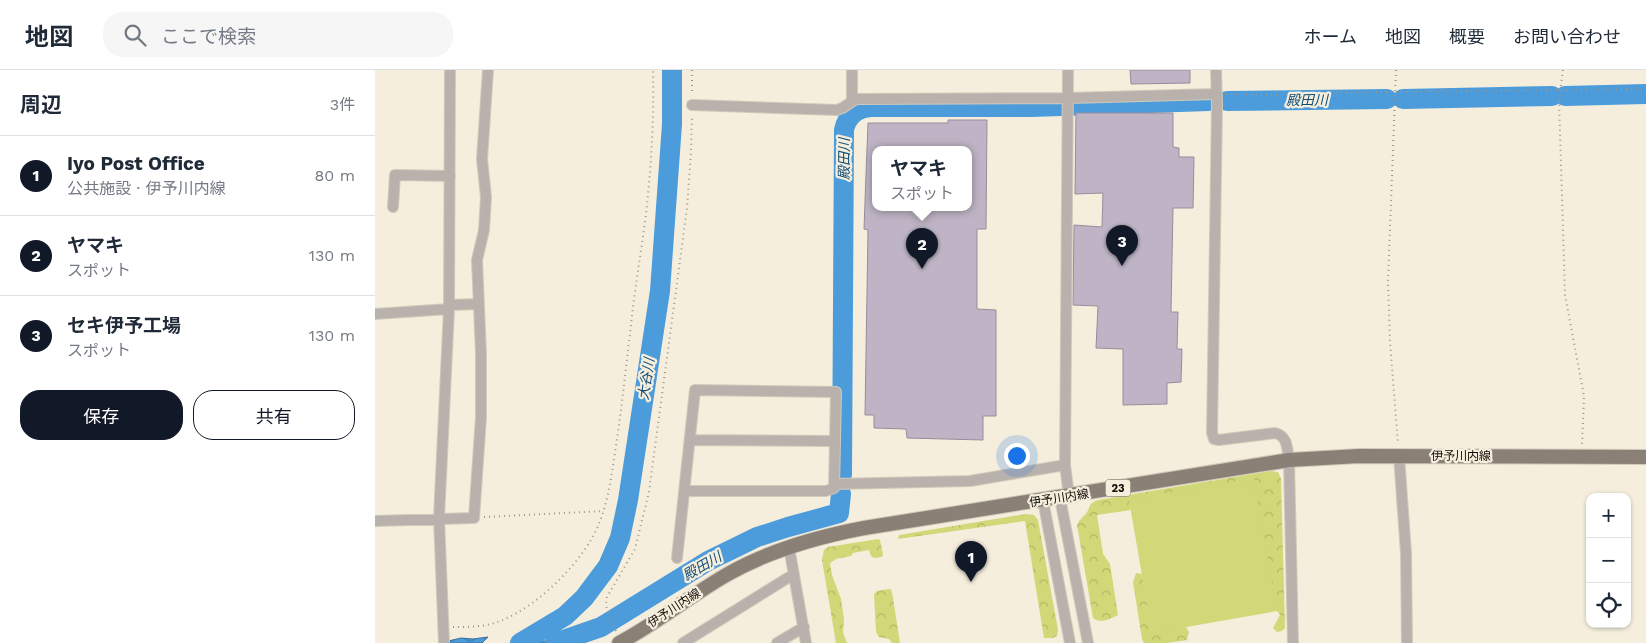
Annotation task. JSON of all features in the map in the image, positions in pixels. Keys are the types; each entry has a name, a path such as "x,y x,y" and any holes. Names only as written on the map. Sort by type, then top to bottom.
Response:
{"main road":[{"name":"伊予川内線","path":"620,642 750,562 815,539 865,528 1289,460 1399,456 1646,457"}],"street":[{"path":"444,635 439,518 449,307 450,70"},
{"path":"375,522 474,518 481,417 481,354 477,260 484,230 486,197 482,159 488,70"},
{"path":"692,105 837,110 849,106 852,101 852,70"},
{"path":"1068,70 1065,497 1088,643"},
{"path":"1216,70 1212,434 1214,438 1219,440 1268,434 1281,434 1284,437 1289,460 1293,643"},
{"path":"852,101 857,99 1068,98 1216,94"},
{"path":"382,198 393,203 395,175 450,176"},
{"path":"375,314 479,304"},
{"path":"677,558 689,440 695,390 836,392 835,484 833,488 826,491 684,491"},
{"path":"689,440 835,441"},
{"path":"1399,456 1405,553 1407,643"},
{"path":"835,484 970,480 1065,465"},
{"path":"1043,500 1070,643"},
{"path":"789,547 807,643"},
{"path":"683,643 794,574"},
{"path":"777,643 803,627"}],"path":[{"path":"444,635 487,625 505,618 526,607 548,590 581,556 593,536 604,511 623,400 648,195 652,136 653,70"},
{"path":"620,642 605,603 635,549 649,492 687,208 691,152 692,70"},
{"path":"1396,70 1388,282 1390,342 1399,456"},
{"path":"1563,70 1559,100 1565,295 1584,396 1581,457"},
{"path":"1216,94 1282,95 1298,93 1646,89"},
{"path":"474,518 604,511"}],"green space":[{"path":"1270,471 1278,472 1281,479 1285,628 1282,631 1277,632 1273,628 1280,615 1277,611 1130,500 1131,510 1097,515 1103,554 1110,564 1118,615 1102,621 1093,618 1077,525 1087,513 1092,503 1098,500"},
{"path":"1254,478 1277,611 1152,633 1129,500"},
{"path":"1026,514 1034,515 1038,520 1058,630 1057,636 1053,638 1044,638 1025,521 898,539 899,535"},
{"path":"880,540 882,557 874,558 869,550 853,553 851,556 836,559 830,563 832,575 841,599 844,619 843,632 847,643 836,643 822,560 824,550 828,547"},
{"path":"1136,573 1142,574 1152,632 1186,627 1189,632 1187,640 1167,643 1144,643 1133,582"},
{"path":"890,589 900,643 892,643 889,639 879,637 876,632 874,594 877,591"}],"water":[{"path":"606,621 609,626 562,643 534,643 563,638 581,626 582,631"},
{"path":"488,637 482,643 440,643 461,638"}],"building":[{"path":"1130,70 1190,70 1190,83 1131,84"},
{"path":"1076,113 1173,113 1173,147 1179,148 1179,157 1194,157 1193,208 1173,208 1171,312 1178,312 1177,349 1182,349 1181,382 1167,383 1167,404 1123,405 1123,349 1096,348 1098,306 1073,305 1074,225 1102,227 1103,193 1075,194"},
{"path":"948,120 987,120 986,229 977,229 977,309 996,310 996,416 983,416 983,440 907,438 906,429 874,428 874,415 865,415 868,230 864,229 868,123 948,123"}],"waterway":[{"name":"大谷川","path":"520,643 565,616 584,598 608,566 620,538 628,500 660,291 672,124 672,70"},
{"name":"殿田川","path":"1565,96 1646,94"},
{"name":"殿田川","path":"1403,99 1552,96"},
{"name":"殿田川","path":"1227,101 1387,99"},
{"name":"殿田川","path":"842,475 844,130 850,116 861,109 871,107 1031,107 1209,101"},
{"name":"殿田川","path":"555,643 601,627 708,561 757,537 839,513 841,494"}],"place":[{"name":"セキ伊予工場","path":"1122,266"},
{"name":"ヤマキ","path":"922,269"},
{"name":"Iyo Post Office","path":"971,582"}]}
